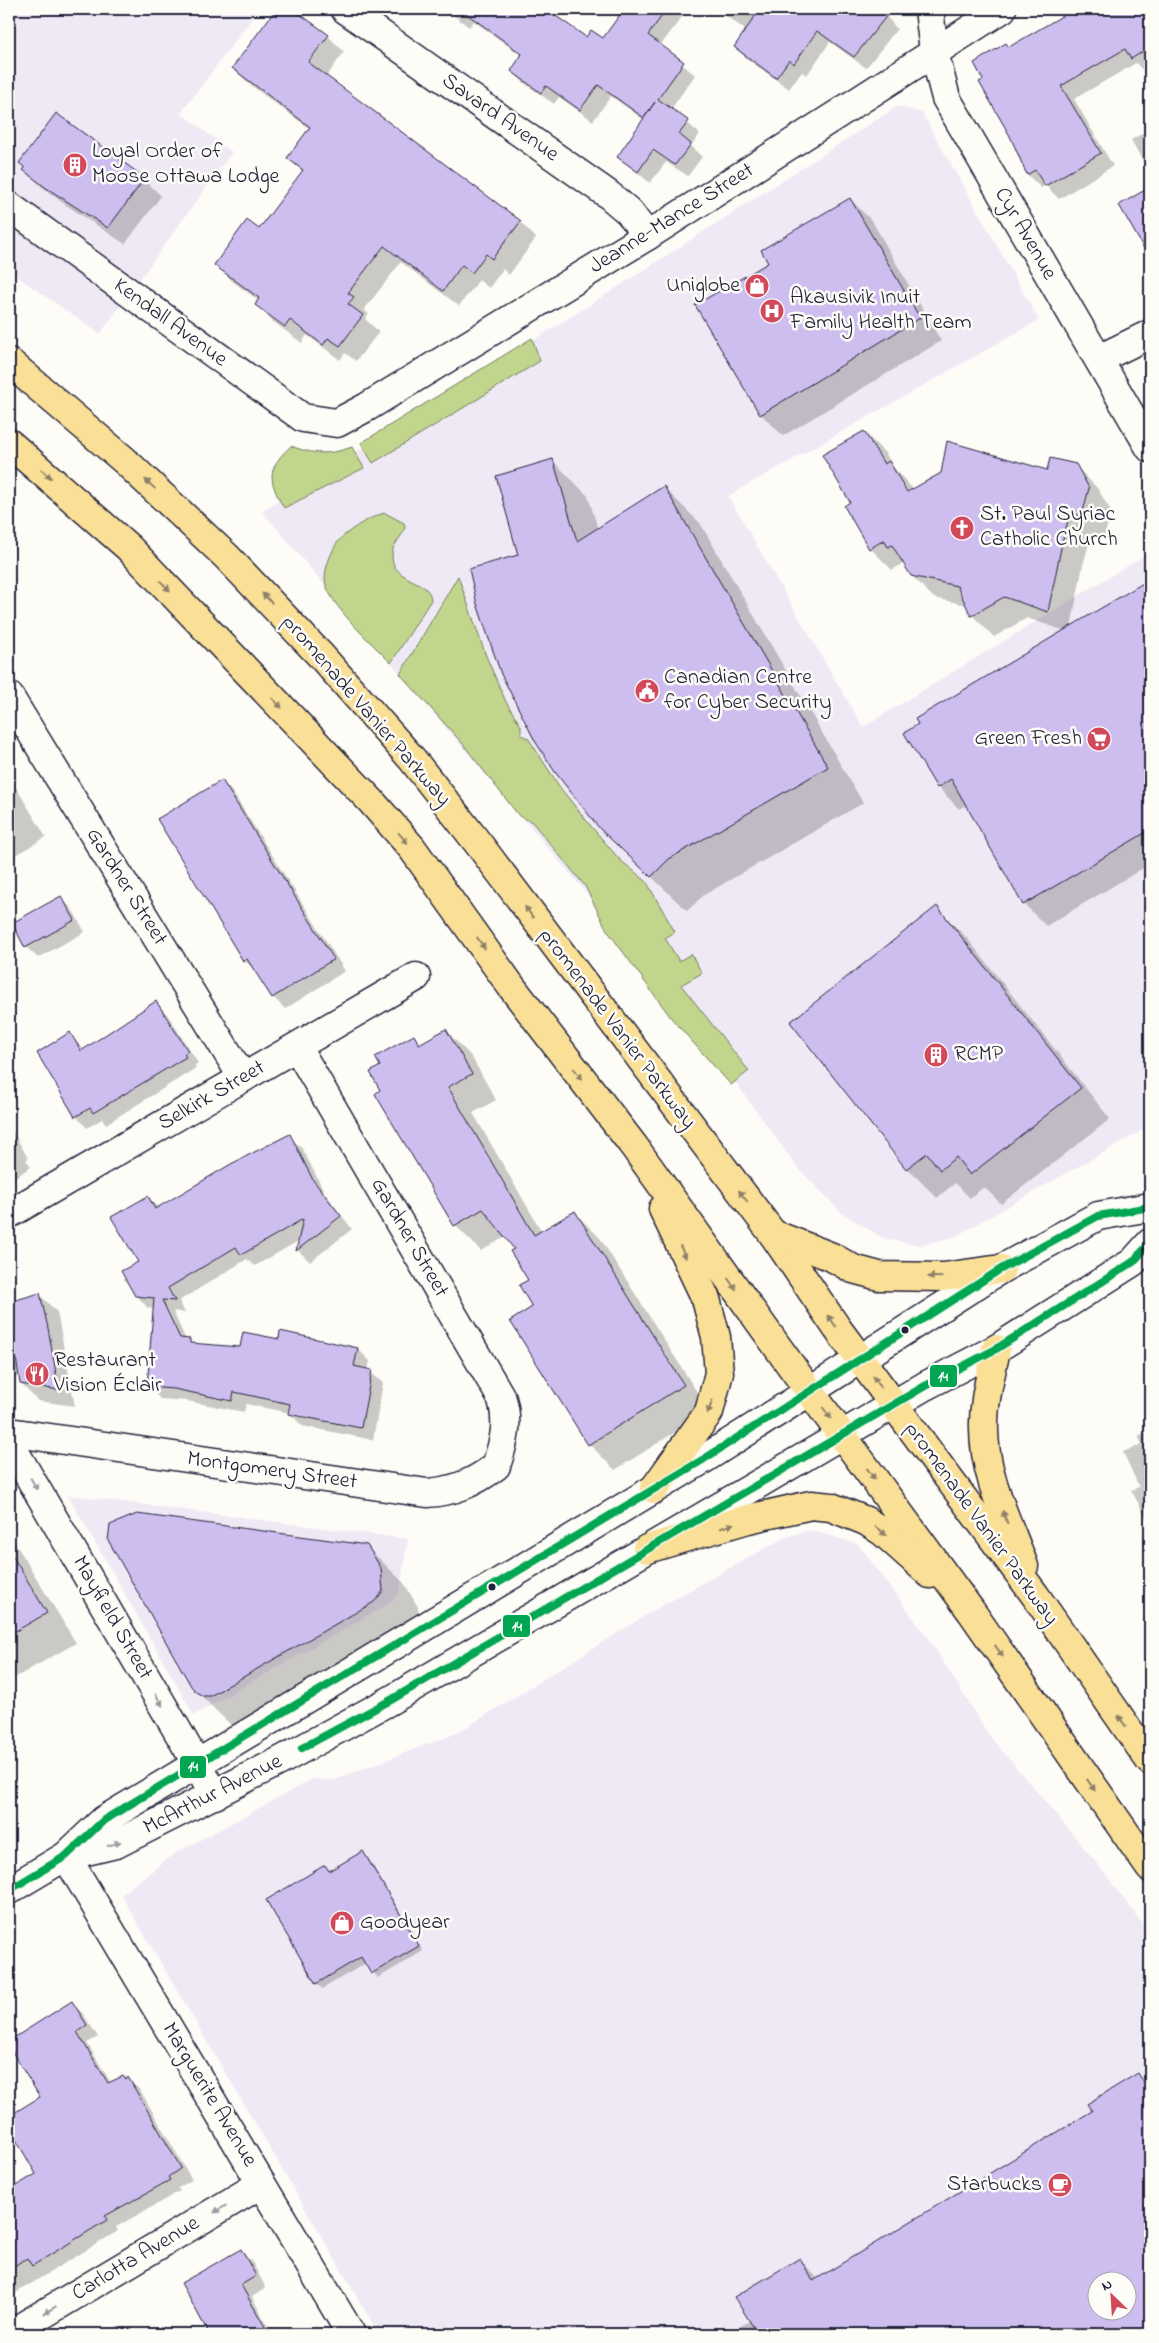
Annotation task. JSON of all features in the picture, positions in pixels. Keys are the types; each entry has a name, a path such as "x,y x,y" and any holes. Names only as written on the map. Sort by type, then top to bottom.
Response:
{"main road":[{"name":"promenade Vanier Parkway","path":"9,362 124,460 227,556 322,657 412,759 481,847 773,1234 861,1360 1035,1595 1150,1761"},
{"path":"9,443 129,548 371,801 412,848 511,986 633,1145 971,1611 1150,1868"},
{"path":"633,1145 706,1299 716,1337 718,1353 718,1373 709,1412 654,1489"},
{"path":"773,1234 832,1257 853,1269 879,1276 943,1277 1001,1269"},
{"path":"996,1349 988,1382 984,1428 985,1446 993,1485 1035,1595"},
{"path":"647,1549 794,1507 811,1505 831,1508 866,1521 883,1532 971,1611"}],"street":[{"name":"Savard Avenue","path":"345,9 609,195 629,212 647,236"},
{"name":"Cyr Avenue","path":"929,9 934,52 946,98 1150,448"},
{"name":"Jeanne-Mance Street","path":"337,422 367,407 647,236 1002,9"},
{"name":"Kendall Avenue","path":"9,206 303,418 337,422"},
{"path":"1099,359 1150,334"},
{"name":"Gardner Street","path":"9,696 243,1078"},
{"name":"Selkirk Street","path":"9,1214 416,978"},
{"name":"Gardner Street","path":"297,1047 493,1380 506,1415 506,1434"},
{"name":"McArthur Avenue","path":"9,1890 66,1856 104,1820 654,1489 811,1392 1001,1269 1098,1216 1150,1207"},
{"name":"McArthur Avenue","path":"66,1856 116,1844 215,1795 391,1700 893,1404 996,1349 1133,1262 1150,1244"},
{"name":"Montgomery Street","path":"9,1432 427,1493 445,1492 464,1487 496,1466 506,1434"},
{"name":"Mayfield Street","path":"9,1442 215,1795"},
{"name":"Marguerite Avenue","path":"66,1856 351,2334"},
{"name":"Carlotta Avenue","path":"10,2334 262,2184"}],"shaded area":[{"path":"9,9 259,9 181,113 232,152 100,334 9,271"},
{"path":"898,106 922,113 1039,320 728,496 863,727 1150,552 1150,1126 954,1237 920,1245 885,1239 843,1214 797,1167 667,988 262,511 607,294"},
{"path":"68,1495 408,1539 399,1594 383,1607 194,1715"},
{"path":"810,1530 858,1544 929,1639 988,1734 1100,1867 1150,1934 1150,2334 379,2334 121,1895 174,1854 313,1779 334,1780 457,1733 656,1609 786,1537"}],"green space":[{"path":"532,338 540,361 373,463 361,443"},
{"path":"291,446 322,453 352,447 364,468 284,508 275,490 272,475 277,461"},
{"path":"385,513 404,523 405,527 392,551 393,564 404,576 425,588 431,600 391,663 363,635 333,600 327,589 325,579 328,562 339,541 357,526"},
{"path":"458,576 486,656 506,702 521,726 521,735 528,738 561,789 590,825 620,860 646,881 675,932 665,938 679,961 691,954 702,973 681,985 749,1071 731,1085 672,1019 607,930 585,886 532,822 519,816 463,744 400,674"}],"building":[{"path":"276,9 293,9 329,35 308,62 521,221 492,259 486,254 472,273 462,265 443,291 384,246 348,293 354,297 348,304 363,315 340,346 328,338 323,345 290,320 285,327 255,305 259,298 214,265 247,220 259,229 303,170 287,158 310,127 232,68"},
{"path":"460,9 546,9 586,37 591,30 603,38 624,9 667,9 648,35 684,62 658,99 689,121 679,134 691,144 675,165 653,150 638,172 617,157 644,118 598,85 580,110 546,86 541,93 511,71 522,54"},
{"path":"760,9 892,9 854,57 817,31 794,64 789,60 776,78 734,47"},
{"path":"1074,9 1150,9 1150,47 1131,59 1125,49 1061,86 1101,153 1045,186 1035,170 1027,175 1010,136 979,82 983,80 974,63 1006,43 1009,47"},
{"name":"Loyal Order of Moose Ottawa Lodge","path":"56,113 145,178 108,228 45,187 23,170 25,168 19,163"},
{"path":"1150,187 1150,259 1119,205"},
{"path":"850,198 920,318 760,415 695,305 768,263 761,250"},
{"name":"St. Paul Syriac Catholic Church","path":"864,431 884,464 889,461 907,492 941,473 947,441 1047,470 1050,458 1076,464 1089,488 1082,516 1070,513 1048,612 1004,597 971,616 957,586 911,576 892,545 888,547 884,540 869,549 844,506 850,502 822,455"},
{"name":"Canadian Centre for Cyber Security","path":"553,459 577,541 664,486 828,767 669,859 651,877 600,829 555,772 535,741 501,674 477,604 469,569 518,555 496,476"},
{"path":"1150,579 1150,830 1023,905 951,779 937,788 904,733 918,724 915,719"},
{"path":"222,780 334,959 272,998 247,959 243,961 157,819"},
{"path":"61,896 75,920 25,948 12,923"},
{"name":"RCMP","path":"937,906 1081,1088 970,1175 956,1157 940,1170 927,1153 906,1169 790,1022"},
{"path":"156,1001 188,1051 184,1054 186,1057 93,1113 90,1108 75,1117 37,1053 70,1032 81,1051"},
{"path":"446,1029 472,1074 448,1087 534,1235 575,1211 684,1385 588,1445 510,1321 532,1307 519,1285 528,1280 510,1251 514,1249 483,1209 454,1226 375,1094 380,1090 370,1072 380,1066 375,1057 414,1035 419,1044"},
{"path":"290,1134 313,1180 341,1216 296,1251 303,1219 241,1255 236,1247 168,1288 175,1301 162,1300 180,1338 190,1339 190,1343 240,1347 243,1332 279,1339 280,1331 358,1348 354,1366 372,1370 361,1428 288,1414 290,1404 234,1392 232,1401 174,1389 147,1387 154,1298 135,1296 121,1271 138,1262 111,1217 148,1196 155,1209 231,1164"},
{"path":"40,1293 59,1390 20,1384 16,1357 9,1358 9,1302"},
{"path":"137,1514 367,1545 381,1568 383,1591 374,1602 210,1696 203,1696 191,1686 108,1540 110,1525"},
{"path":"9,1550 47,1613 9,1635"},
{"name":"Goodyear","path":"363,1851 419,1946 371,1974 361,1957 316,1984 266,1900 325,1865 329,1871"},
{"path":"72,2001 87,2025 77,2032 108,2083 123,2076 126,2079 128,2077 181,2168 168,2177 170,2180 105,2216 107,2220 32,2266 27,2258 9,2269 9,2190 36,2174 9,2128 9,2116 40,2097 9,2047 9,2041"},
{"name":"Starbucks","path":"1138,2073 1150,2093 1150,2334 758,2334 734,2297 800,2258 813,2281 1092,2111 1087,2104"},
{"path":"241,2249 256,2276 241,2285 269,2334 209,2334 181,2283"}],"transit line":[{"name":"14","path":"9,1890 66,1856 104,1820 704,1459 1001,1269 1098,1216 1150,1207"},
{"name":"14","path":"302,1748 391,1700 925,1386 996,1349 1133,1262 1150,1243"}],"place":[{"name":"Loyal Order of Moose Ottawa Lodge","path":"75,165"},
{"name":"Uniglobe","path":"757,286"},
{"name":"Akausivik Inuit Family Health Team","path":"772,311"},
{"name":"St. Paul Syriac Catholic Church","path":"962,528"},
{"name":"Canadian Centre for Cyber Security","path":"647,691"},
{"name":"Green Fresh","path":"1099,739"},
{"name":"RCMP","path":"936,1055"},
{"name":"Restaurant Vision Éclair","path":"37,1374"},
{"name":"Goodyear","path":"342,1923"},
{"name":"Starbucks","path":"1060,2185"}]}
